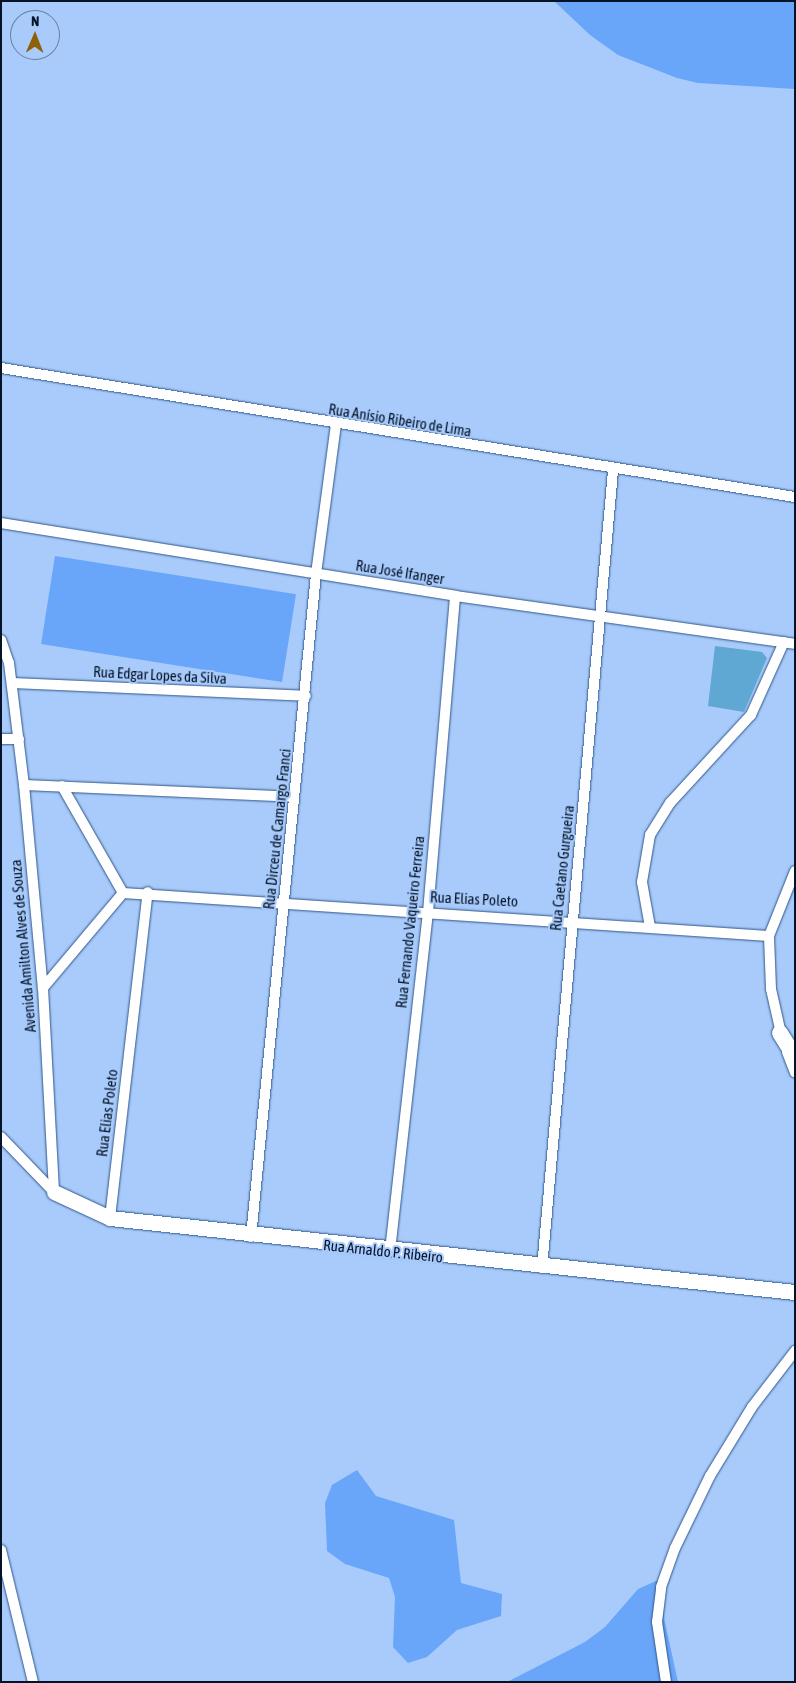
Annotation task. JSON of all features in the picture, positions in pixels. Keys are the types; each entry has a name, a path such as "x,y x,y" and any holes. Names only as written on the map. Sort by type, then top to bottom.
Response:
{"main road":[{"path":"780,1033 795,1057"}],"street":[{"name":"Rua Anísio Ribeiro de Lima","path":"1,368 612,471 795,497"},
{"name":"Rua Dirceu de Camargo Franci","path":"251,1237 294,797 306,696 316,574 336,425"},
{"name":"Rua Caetano Gurgueira","path":"542,1268 572,920 602,616 612,471"},
{"name":"Rua José Ifanger","path":"1,524 454,596 795,644"},
{"name":"Rua Fernando Vaqueiro Ferreira","path":"390,1251 428,912 454,596"},
{"name":"Avenida Amilton Alves de Souza","path":"1,640 12,683 24,785 43,988 54,1192"},
{"path":"650,927 642,882 650,835 670,802 751,715 784,642"},
{"name":"Rua Edgar Lopes da Silva","path":"12,683 306,696"},
{"path":"1,740 19,739"},
{"path":"24,785 294,797"},
{"path":"43,988 123,893 62,786"},
{"path":"795,871 770,936 771,989 780,1033 795,1073"},
{"name":"Rua Elias Poleto","path":"123,893 148,892 285,903 572,920 770,936"},
{"name":"Rua Elias Poleto","path":"110,1218 148,892"},
{"name":"Rua Arnaldo P. Ribeiro","path":"1,1137 54,1192 110,1218 251,1237 542,1268 795,1292"},
{"path":"666,1682 657,1622 661,1586 675,1548 710,1476 752,1407 795,1352"},
{"path":"1,1550 33,1682"}],"shaded area":[{"path":"554,1 795,1 795,89 698,83 677,78 618,55 590,35"},
{"path":"55,556 296,594 282,682 41,644"},
{"path":"357,1470 376,1496 454,1520 461,1583 502,1594 501,1616 457,1630 427,1657 408,1663 393,1647 395,1597 389,1578 345,1564 327,1551 325,1503 332,1485"},
{"path":"665,1577 664,1618 678,1682 507,1682 585,1642 605,1627 638,1589"}],"building":[{"path":"715,646 762,652 767,658 744,712 708,706"}]}
